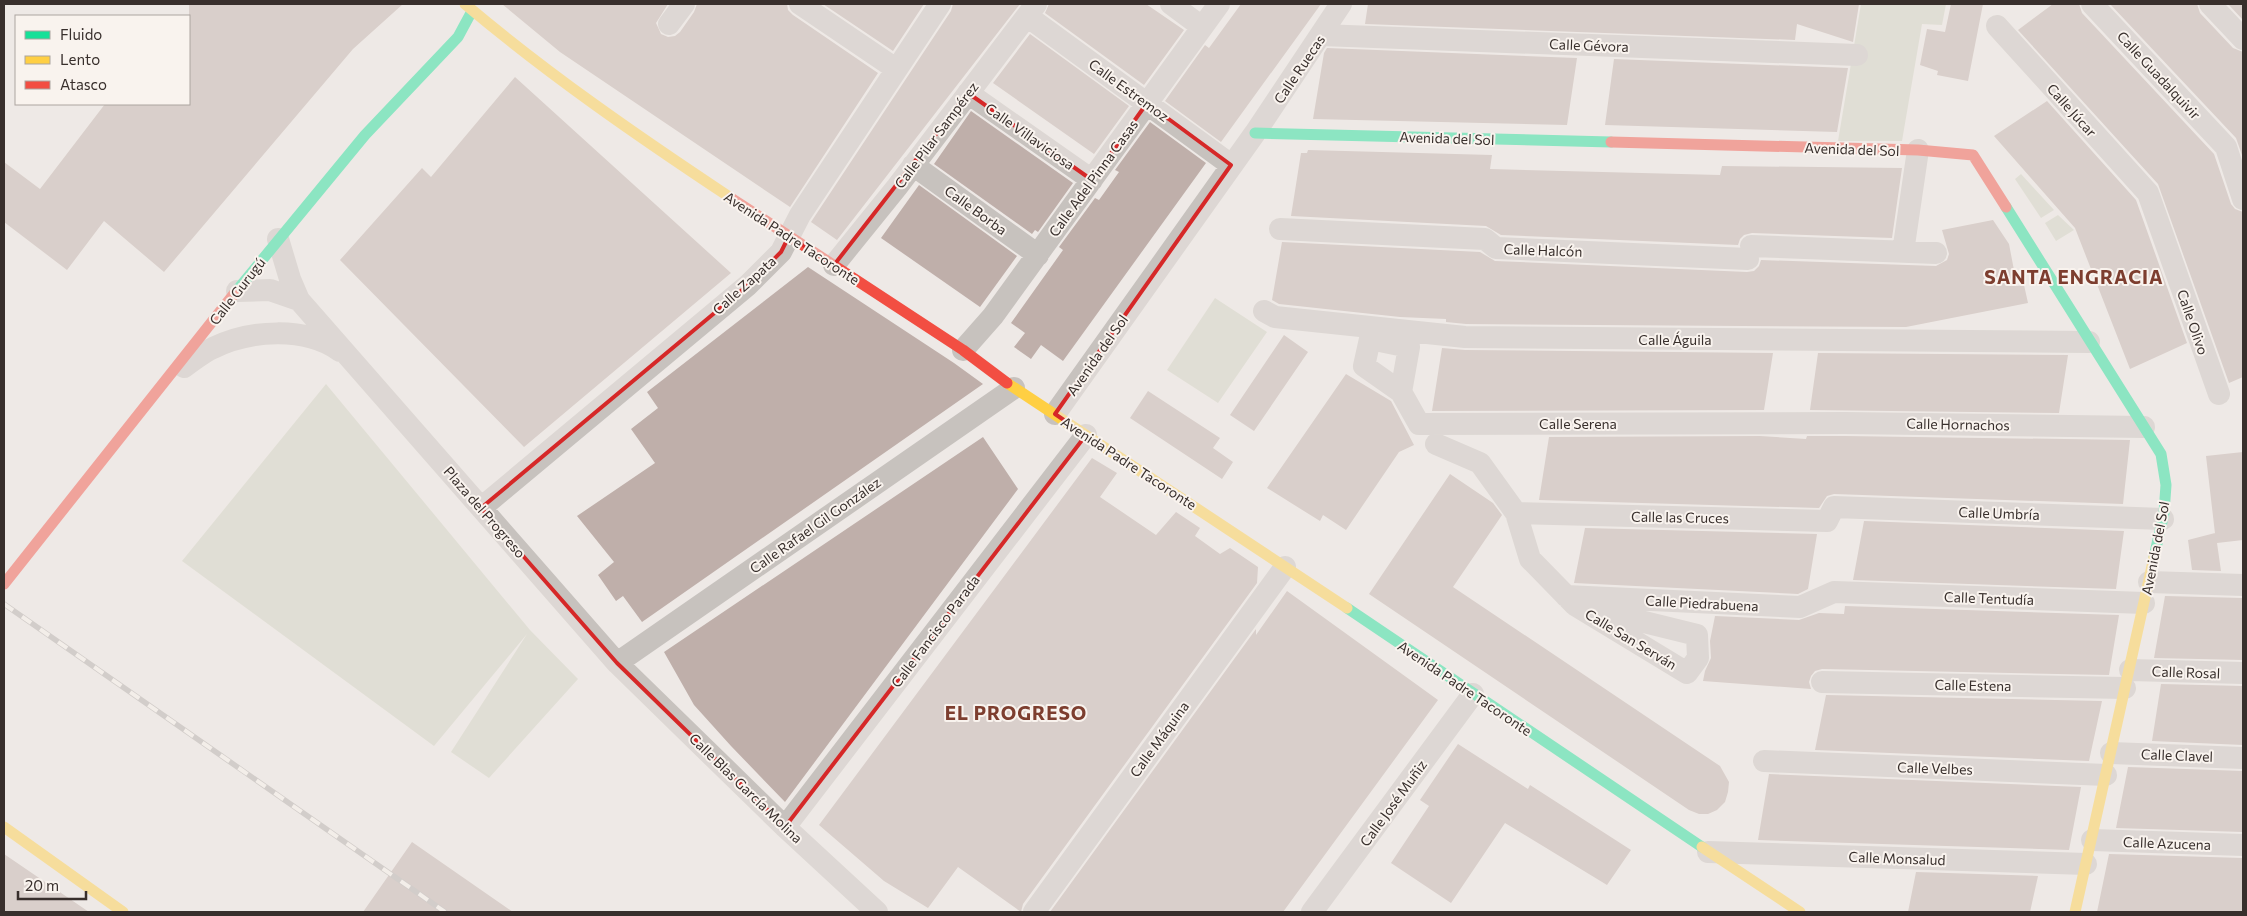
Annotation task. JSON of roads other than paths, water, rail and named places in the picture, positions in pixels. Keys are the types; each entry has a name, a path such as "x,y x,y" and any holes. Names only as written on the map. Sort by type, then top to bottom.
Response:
{"main road":[{"name":"Avenida Padre Tacoronte","path":"471,6 515,46 657,149 963,350 1014,388 1086,434 1800,912"},
{"name":"Calle Gurugú","path":"4,584 172,375 278,239 365,134 458,36 471,6"},
{"name":"Avenida del Sol","path":"1255,133 1918,150 1973,155 2161,454 2166,485 2163,519 2076,912"},
{"path":"4,827 123,912"}],"street":[{"path":"669,24 684,4"},
{"path":"800,4 896,69"},
{"name":"Calle Zapata","path":"481,508 748,285 781,252 800,215 940,4"},
{"path":"1170,4 1202,26"},
{"name":"Calle Adel Pinna Casas","path":"963,350 994,316 1219,4"},
{"name":"Calle Ruecas","path":"1255,133 1341,4"},
{"name":"Calle Guadalquivir","path":"2092,4 2226,147 2243,199"},
{"path":"2210,4 2243,39"},
{"name":"Calle Pilar Sampérez","path":"834,265 1032,10"},
{"name":"Calle Estremoz","path":"1032,10 1147,103 1231,164"},
{"name":"Calle Júcar","path":"1996,26 2148,193"},
{"name":"Calle Gévora","path":"1321,35 1857,55"},
{"name":"Calle Villaviciosa","path":"968,93 1092,180"},
{"name":"Avenida del Sol","path":"1054,414 1255,133"},
{"path":"1903,252 1918,150"},
{"name":"Calle Borba","path":"913,165 1038,255"},
{"name":"Calle Olivo","path":"2148,193 2218,394"},
{"name":"Calle Halcón","path":"1280,229 1485,240 1496,248 1936,253"},
{"name":"Plaza del Progreso","path":"278,239 290,279 299,300 617,663"},
{"name":"Plaza del Progreso","path":"237,291 270,290 299,300"},
{"name":"Calle Águila","path":"1264,311 1275,317 1465,337 2089,342"},
{"name":"Plaza del Progreso","path":"172,375 211,348 233,340 258,335 284,333 307,337 332,345 353,361"},
{"name":"Calle Rafael Gil González","path":"617,663 1014,388"},
{"name":"Calle Serena","path":"1401,392 1419,424 1773,423"},
{"name":"Calle Hornachos","path":"1773,423 2144,427"},
{"name":"Calle Fancisco Parada","path":"785,827 1086,434"},
{"path":"1436,444 1480,463 1516,513 1530,560 1570,601"},
{"name":"Calle Umbría","path":"1834,507 2163,519"},
{"name":"Calle las Cruces","path":"1516,513 1827,521 1834,507"},
{"name":"Calle Máquina","path":"1034,912 1285,567"},
{"name":"Calle Tentudía","path":"1834,592 2146,593 2243,585"},
{"name":"Calle Piedrabuena","path":"1570,601 1800,607 1834,592"},
{"name":"Calle Piedrabuena","path":"1570,601 1697,635 1698,658 1687,673"},
{"name":"Calle San Serván","path":"1570,601 1687,673"},
{"name":"Calle Blas García Molina","path":"617,663 785,827 877,912"},
{"name":"Calle Rosal","path":"2127,679 2243,673"},
{"name":"Calle Estena","path":"1822,682 2127,679"},
{"name":"Calle José Muñiz","path":"1312,912 1474,694"},
{"name":"Calle Clavel","path":"2111,752 2243,758"},
{"name":"Calle Velbes","path":"1764,761 2106,775"},
{"name":"Calle Azucena","path":"2092,840 2243,845"},
{"name":"Calle Monsalud","path":"1708,852 2086,864"}],"railway":[{"path":"4,604 445,912"}],"district":[{"name":"SANTA ENGRACIA","path":"2074,276"},
{"name":"EL PROGRESO","path":"1016,712"}]}
